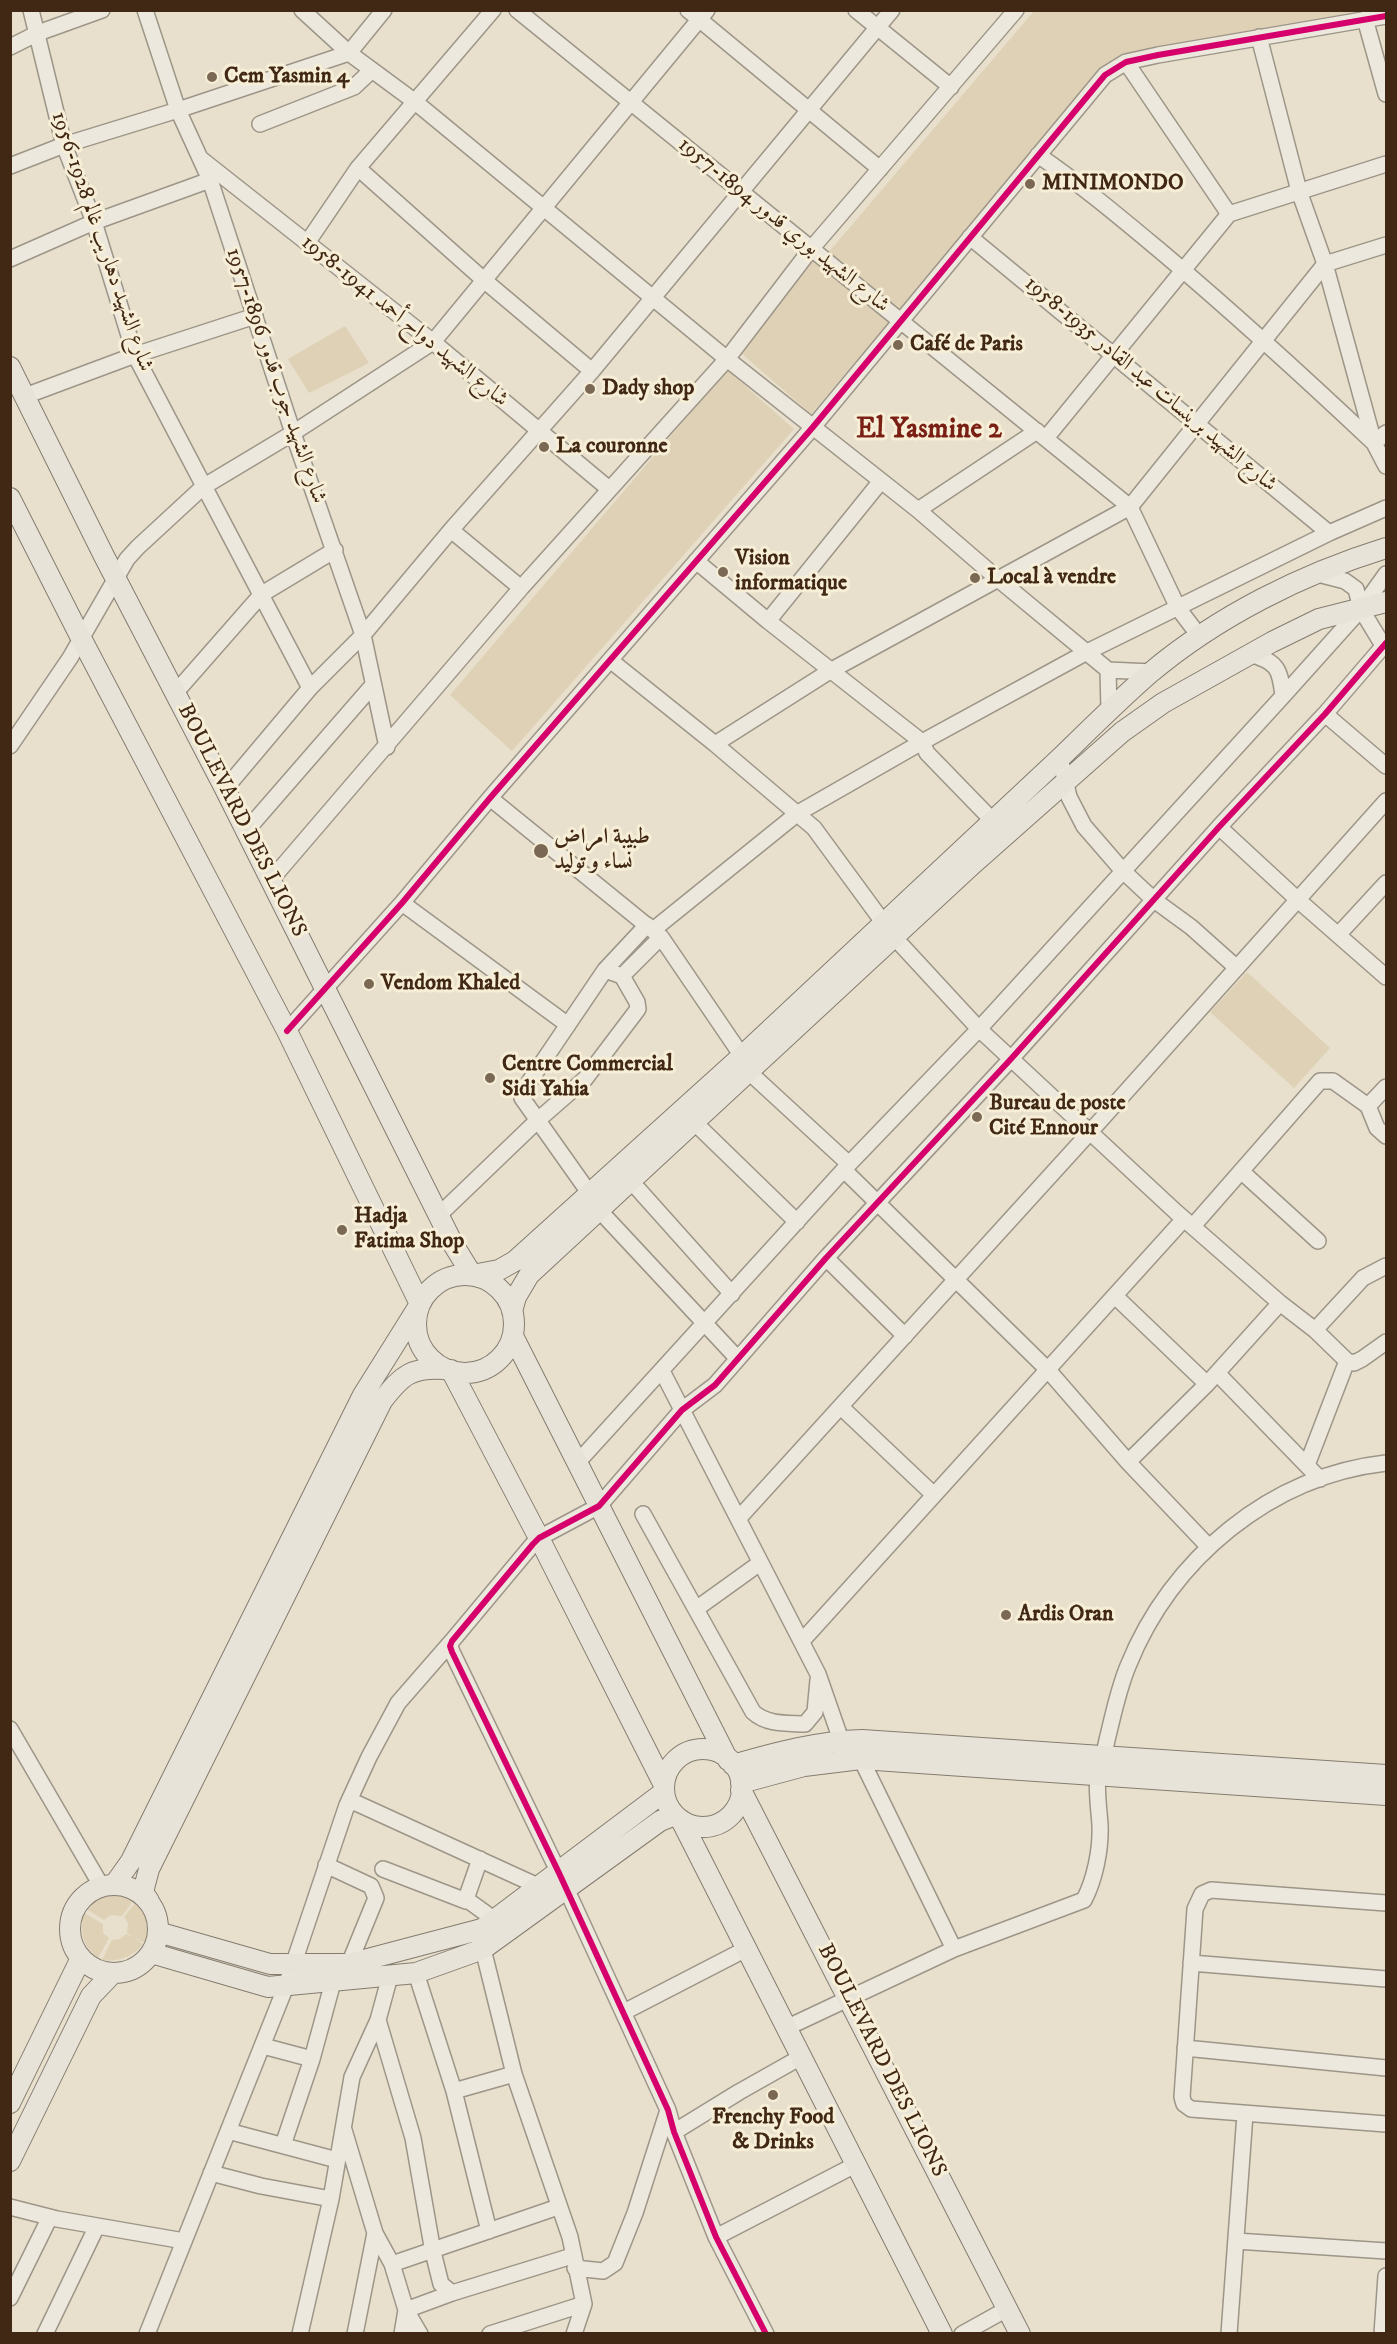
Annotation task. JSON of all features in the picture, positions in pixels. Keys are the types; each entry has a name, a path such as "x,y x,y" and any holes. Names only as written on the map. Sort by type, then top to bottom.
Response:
{"main road":[{"name":"BOULEVARD DES LIONS","path":"10,367 439,1215 472,1275"},
{"path":"10,498 81,639 287,1031 420,1304 416,1314 417,1336 427,1356 448,1370 539,1538 664,1789 668,1805 678,1818 746,1949 942,2334"},
{"path":"889,930 993,821 1152,672 1200,637 1257,602 1314,573 1386,548"},
{"path":"512,1311 516,1297 529,1275 594,1202 889,930 1139,719 1250,654 1319,619 1386,602"},
{"path":"472,1275 497,1287 506,1298 514,1323 513,1336 508,1347 493,1364 471,1373 424,1368 405,1375 382,1401 149,1869 143,1892 154,1911 158,1932 151,1953 135,1968 113,1973 90,1966 74,1947 71,1923 74,1910 86,1896 108,1886 131,1861 363,1395 425,1295 441,1281 461,1275 499,1270 515,1261 594,1202 630,1180 694,1122 746,1064"},
{"name":"BOULEVARD DES LIONS","path":"513,1336 1020,2334"},
{"path":"736,1774 775,1754 841,1740 1386,1774"},
{"path":"151,1953 268,1988 416,1973 483,1949 563,1882 664,1789 671,1765 688,1752 709,1750 736,1774 861,1759 1386,1795"},
{"path":"158,1932 270,1964 349,1964 375,1959 482,1929 540,1887 563,1882 660,1821 678,1818 694,1826 717,1825 734,1811 736,1774"},
{"path":"108,1886 127,1887 139,1892 148,1901"},
{"path":"10,2103 81,1958"},
{"path":"10,2161 91,1996 113,1973"}],"street":[{"name":"شارع الشهيد دهاريب غالم 1928-1956","path":"31,10 64,145 94,222 135,355 310,688"},
{"path":"10,47 38,33 102,10"},
{"name":"شارع الشهيد جوب قدور 1896-1957","path":"145,10 178,110 210,180 293,433 363,635 387,747"},
{"path":"302,10 349,53 414,101 727,359 918,510 1108,670 1152,672"},
{"path":"10,166 64,145 349,53 384,10"},
{"path":"307,243 358,168 492,10"},
{"name":"شارع الشهيد بوري قدور 1894-1957","path":"517,10 1130,507 1178,608 1200,637"},
{"path":"856,10 951,87"},
{"path":"225,789 310,688 363,635 451,530 592,371 892,10"},
{"path":"270,881 521,588 727,359 812,249 1016,10"},
{"path":"10,746 81,639 127,559 138,547 203,487 293,433 433,342 630,102 698,14 880,170"},
{"path":"287,1031 402,903 490,798 813,427 1105,75 1126,62 1386,16"},
{"path":"1365,19 1386,94"},
{"path":"1259,37 1299,191 1325,264 1380,438 1386,466"},
{"path":"1126,62 1229,214"},
{"path":"260,124 354,87 372,70"},
{"path":"1038,155 1083,186 1380,438"},
{"name":"شارع الشهيد دواح أحمد 1941-1958","path":"199,156 433,342 609,489"},
{"path":"918,510 1041,434 1115,355 1229,214 1386,164"},
{"path":"358,168 485,281 592,371"},
{"path":"10,260 94,222 210,180"},
{"name":"شارع الشهيد برينسات عبد القادر 1935-1958","path":"970,237 1329,533"},
{"path":"715,744 830,670 1130,507 1325,264 1386,244"},
{"path":"25,396 135,355 255,316"},
{"path":"768,621 881,481"},
{"path":"737,1358 594,1202 522,1098 523,1091 605,970 798,813 1087,652 1329,533 1386,508"},
{"path":"451,530 521,588"},
{"path":"176,692 262,594 335,550"},
{"path":"696,561 768,621 922,742 927,753 993,821"},
{"path":"147,2334 286,1986 347,1805 398,1703 539,1538 599,1506 682,1410 715,1385 826,1257 1010,1060 1385,645 1361,609 1358,593 1351,584 1314,573"},
{"path":"577,1463 847,1167 979,1029 1283,696 1361,609 1386,574"},
{"path":"1250,654 1274,663 1281,679 1283,696"},
{"path":"610,660 715,744 814,828 889,930 979,1029 1010,1060 1280,1303 1315,1330 1347,1361 1354,1363 1386,1342"},
{"path":"1108,670 1109,710"},
{"path":"246,831 373,685"},
{"path":"1324,714 1386,766"},
{"path":"1060,758 1075,812 1084,826 1123,871 1154,900 1191,927 1237,968"},
{"path":"490,798 654,931 746,1064 847,1167 876,1203 957,1279 1048,1370 1128,1462 1208,1546"},
{"path":"739,1518 1090,1132 1386,801"},
{"path":"1219,827 1298,900 1386,976"},
{"path":"1338,935 1386,883"},
{"path":"402,903 568,1025"},
{"path":"622,976 654,931"},
{"path":"439,1215 538,1120 585,1079 633,1017 638,1009 637,1002 622,976 605,970"},
{"path":"802,1641 1115,1296 1241,1172 1320,1081 1334,1081 1368,1106 1377,1128 1386,1136"},
{"path":"1368,1106 1386,1087"},
{"path":"694,1122 797,1222"},
{"path":"1241,1172 1318,1241"},
{"path":"630,1180 732,1294"},
{"path":"826,1257 905,1336"},
{"path":"1315,1330 1363,1278 1386,1266"},
{"path":"1115,1296 1212,1378 1320,1479"},
{"path":"1128,1462 1212,1378 1280,1303"},
{"path":"1307,1466 1347,1361"},
{"path":"662,1371 819,1674 841,1740"},
{"path":"841,1407 934,1495"},
{"path":"786,2028 954,1949 1084,1900 1092,1884 1100,1830 1098,1776 1127,1668 1143,1634 1166,1597 1208,1546 1254,1511 1301,1486 1320,1479 1386,1463"},
{"path":"643,1514 753,1712 759,1718 766,1721 805,1724 815,1712 819,1674"},
{"path":"696,1609 760,1563"},
{"path":"452,1641 450,1646 452,1652 563,1882 669,2110 674,2132 716,2237 766,2334"},
{"path":"10,1729 108,1886"},
{"path":"861,1759 954,1949"},
{"path":"347,1805 354,1802 540,1887"},
{"path":"466,1901 480,1859"},
{"path":"326,1865 371,1886 375,1892 376,1898 349,1964"},
{"path":"383,1869 466,1901 495,1920"},
{"path":"1386,1903 1210,1890 1202,1894 1195,1909 1182,2097 1184,2104 1191,2109 1386,2124"},
{"path":"483,1949 514,2074 570,2238 584,2304 574,2334"},
{"path":"624,2012 746,1949"},
{"path":"1191,1963 1386,1978"},
{"path":"416,1973 453,2091 489,2231"},
{"path":"300,2334 331,2199 352,2077 378,2020 390,1976"},
{"path":"283,2145 312,2059 333,1982"},
{"path":"378,2020 413,2138 433,2252 441,2284 452,2293"},
{"path":"263,2046 312,2059"},
{"path":"1185,2048 1386,2068"},
{"path":"674,2132 801,2057"},
{"path":"453,2091 514,2074"},
{"path":"406,2310 452,2293 574,2262 603,2271 615,2263 635,2213 669,2110"},
{"path":"1229,2334 1245,2114"},
{"path":"343,2126 375,2233 392,2264 406,2310 420,2334"},
{"path":"228,2131 338,2160"},
{"path":"716,2237 857,2164"},
{"path":"211,2173 261,2186 331,2199"},
{"path":"10,2207 50,2217 184,2241"},
{"path":"392,2264 433,2252 558,2207"},
{"path":"10,2298 50,2217"},
{"path":"45,2334 97,2226"},
{"path":"356,2334 375,2233"},
{"path":"1236,2241 1386,2251"},
{"path":"1382,2334 1386,2276"},
{"path":"490,2334 584,2304"},
{"path":"962,2334 1007,2309"},
{"path":"402,2334 406,2310"}],"shaded area":[{"path":"1034,11 1386,11 1100,70 900,309 828,253"},
{"path":"812,259 889,322 811,414 741,353"},
{"path":"345,326 369,363 309,393 288,359"},
{"path":"727,370 794,429 512,751 450,695"},
{"path":"1247,972 1330,1048 1294,1088 1210,1012"},
{"path":"106,1894 122,1894 134,1900 122,1916 110,1915 104,1920 88,1910 92,1904"},
{"path":"136,1902 145,1917 148,1938 145,1943 134,1937 143,1944 130,1955 114,1960 102,1960 112,1940 120,1939 126,1934 133,1937 127,1933 128,1923 124,1917"},
{"path":"84,1913 103,1924 103,1933 109,1938 98,1958 89,1949 82,1932"}],"cycle path":[{"path":"287,1031 402,903 490,798 813,427 1105,75 1126,62 1158,55 1386,16"},
{"path":"766,2334 716,2237 674,2132 668,2110 559,1873 450,1646 539,1538 599,1506 682,1410 715,1385 826,1258 1010,1060 1219,827 1325,714 1386,643"}],"place":[{"name":"Cem Yasmin 4","path":"212,77"},
{"name":"MINIMONDO","path":"1030,184"},
{"name":"Café de Paris","path":"898,345"},
{"name":"Dady shop","path":"590,389"},
{"name":"La couronne","path":"544,447"},
{"name":"Vision informatique","path":"723,572"},
{"name":"Local à vendre","path":"975,578"},
{"name":"طبيبة امراض نساء و توليد","path":"541,851"},
{"name":"Vendom Khaled","path":"369,984"},
{"name":"Centre Commercial Sidi Yahia","path":"490,1078"},
{"name":"Bureau de poste Cité Ennour","path":"977,1117"},
{"name":"Hadja Fatima Shop","path":"342,1230"},
{"name":"Ardis Oran","path":"1006,1615"},
{"name":"Frenchy Food & Drinks","path":"773,2095"}],"district":[{"name":"El Yasmine 2","path":"929,431"}]}
